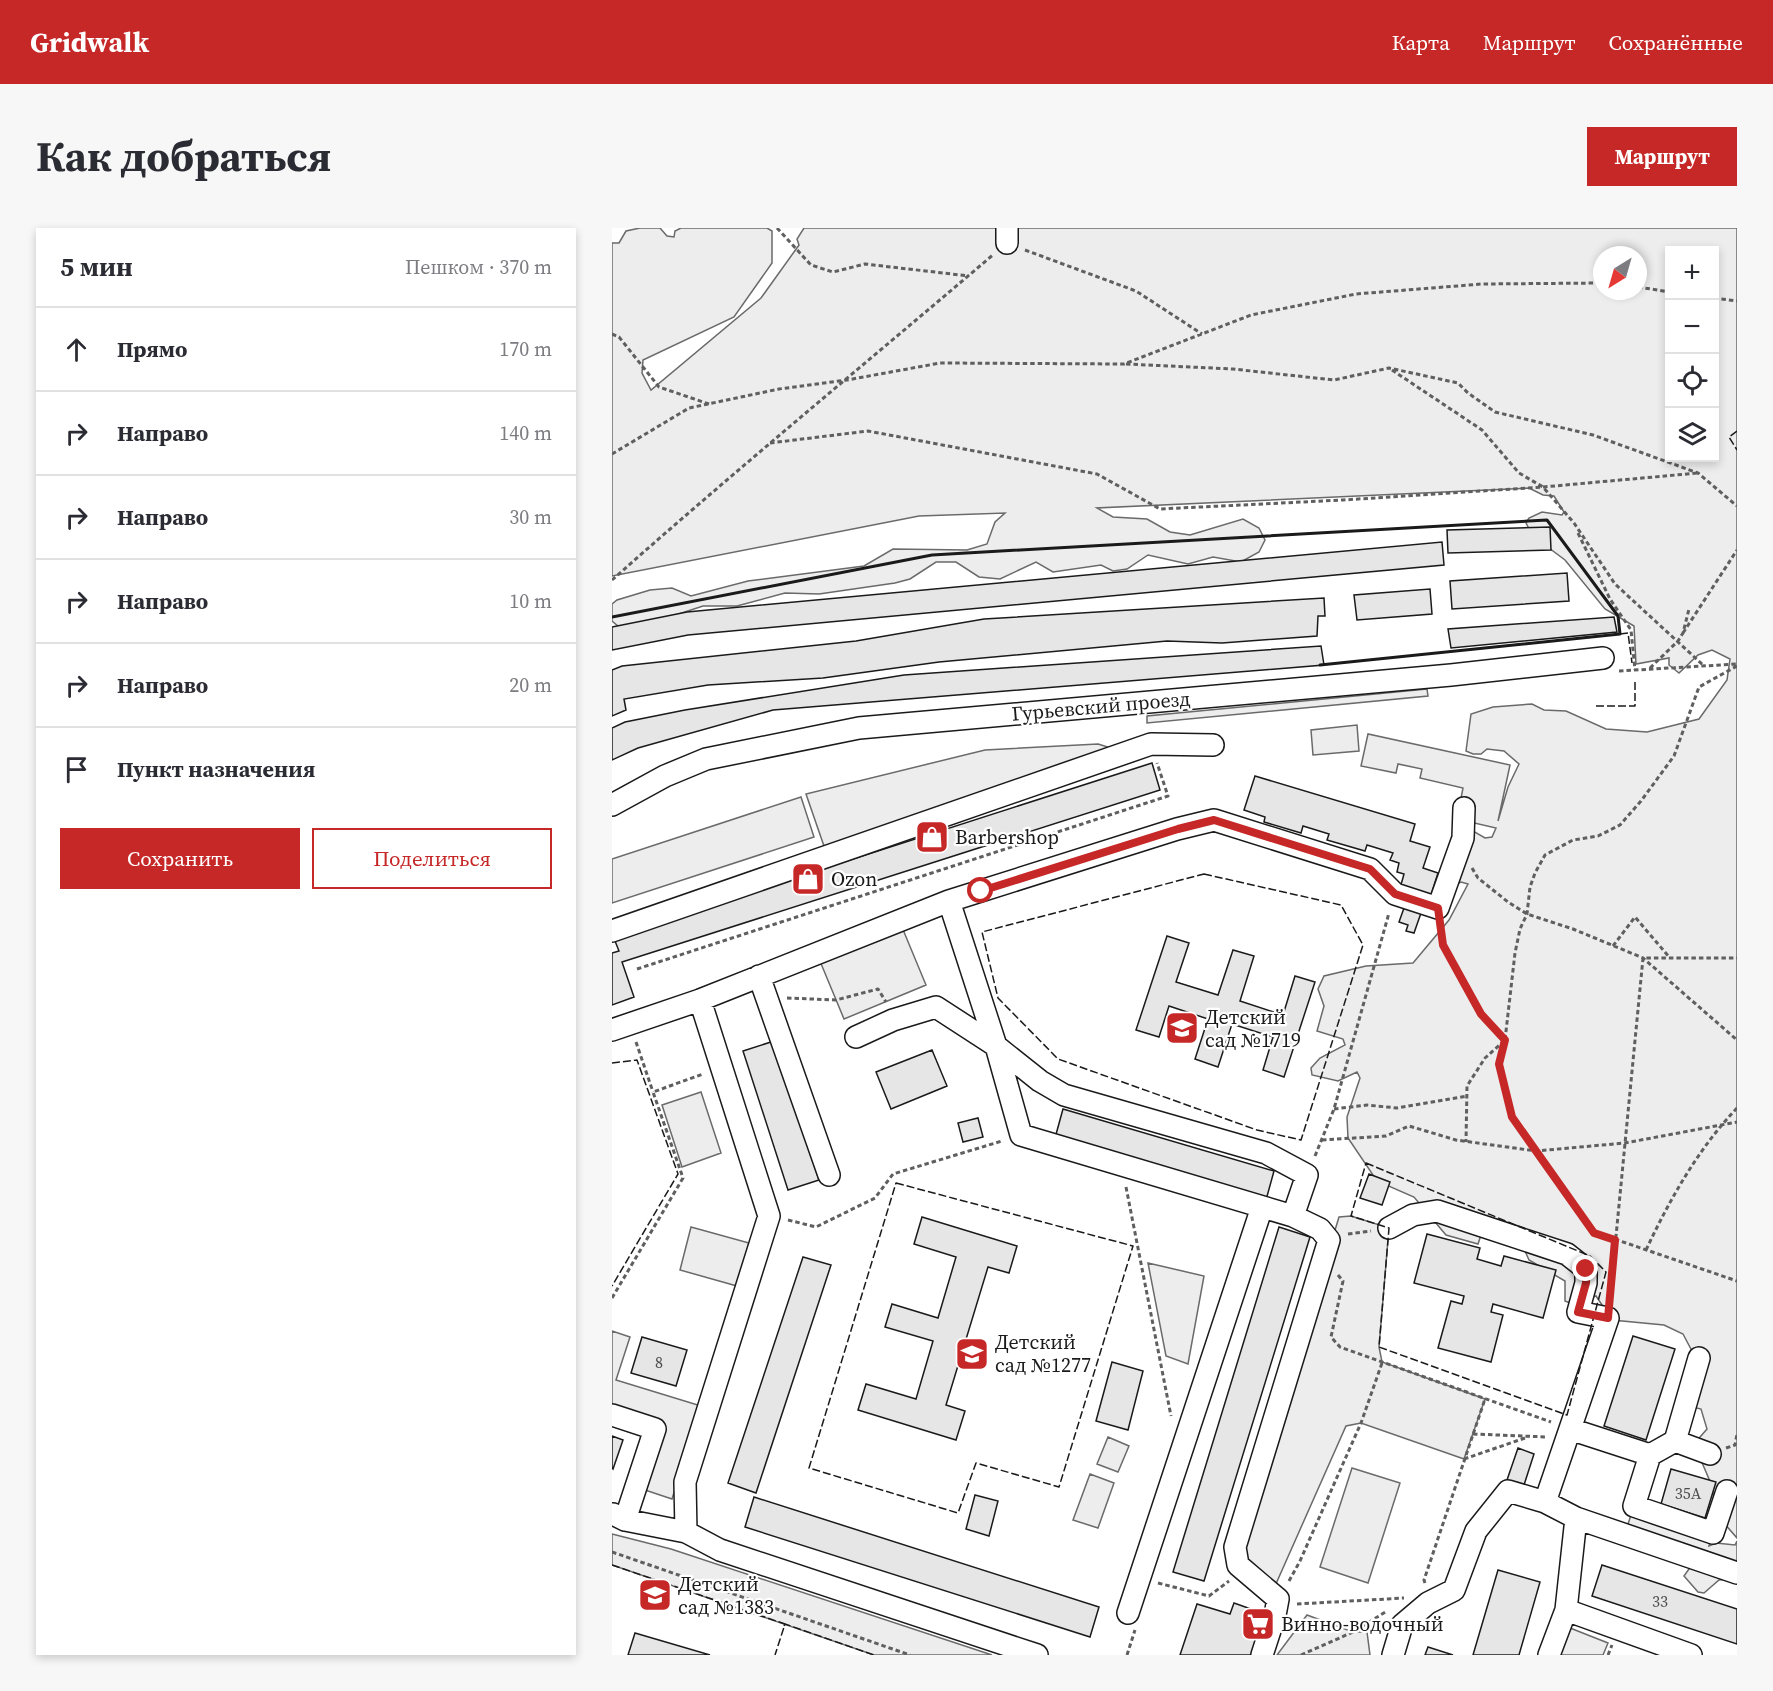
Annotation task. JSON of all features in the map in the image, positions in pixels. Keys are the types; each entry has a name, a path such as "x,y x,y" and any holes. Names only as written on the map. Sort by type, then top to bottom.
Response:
{"street":[{"name":"Гурьевский проезд","path":"612,805 665,776 706,759 859,728 1451,675 1603,658"},
{"path":"612,931 1151,744 1213,745"},
{"path":"621,1027 700,1000 949,901 1178,829 1214,820 1370,869 1395,894 1438,908 1463,838 1464,808"},
{"path":"949,901 1022,1135 1293,1216 1320,1229 1329,1240 1235,1547 1238,1565 1278,1599 1281,1596"},
{"path":"759,976 829,1175"},
{"path":"686,1532 685,1482 769,1216 700,1000"},
{"path":"856,1037 892,1020 936,1007 996,1046 1040,1081 1064,1095 1266,1153 1306,1175 1293,1216"},
{"path":"1128,1613 1262,1207"},
{"path":"1389,1228 1413,1215 1437,1211 1567,1254 1586,1269 1586,1283 1578,1312 1608,1318 1545,1502"},
{"path":"1699,1358 1675,1441 1650,1455 1634,1506 1713,1533 1726,1491"},
{"path":"612,1415 655,1429 619,1517 686,1532 720,1550 1037,1655"},
{"path":"1568,1434 1650,1455"},
{"path":"1675,1441 1710,1454"},
{"path":"1393,1655 1402,1625 1428,1603 1454,1590 1476,1531 1508,1491 1545,1502 1576,1518 1737,1572"},
{"path":"1549,1655 1566,1610 1576,1518"},
{"path":"1262,1655 1281,1596"},
{"path":"1566,1610 1691,1655"}],"path":[{"path":"777,228 811,265 833,272 866,264 969,276"},
{"path":"612,580 770,443 969,276 1007,235 1136,291 1203,334"},
{"path":"1124,364 1251,315 1356,294 1482,284 1593,283"},
{"path":"1647,288 1665,291"},
{"path":"1719,299 1737,301"},
{"path":"612,334 619,337 659,387 711,405"},
{"path":"612,454 689,408 779,389 847,380 940,363 1124,364 1233,369 1334,380 1389,368 1458,383 1495,412 1593,435 1698,473 1737,506"},
{"path":"1389,368 1482,430 1519,473 1543,487 1574,524 1615,584 1703,665"},
{"path":"770,443 868,431 1097,474 1160,509 1543,487 1698,473"},
{"path":"1574,524 1610,599 1631,630 1635,670"},
{"path":"1649,669 1678,641 1737,550"},
{"path":"1683,633 1689,609"},
{"path":"1603,658 1619,671 1737,665"},
{"path":"1737,665 1699,687 1674,756 1620,825 1598,836 1573,840 1545,855 1530,887 1527,914 1520,929 1515,952 1505,1040 1499,1064 1512,1117 1594,1233 1737,1281"},
{"path":"638,969 1168,796 1151,744"},
{"path":"1463,838 1468,862 1478,878 1508,902 1527,914 1574,929 1643,958 1737,1040"},
{"path":"1306,1175 1334,1109 1395,894"},
{"path":"1438,908 1443,945 1481,1014 1505,1040"},
{"path":"1613,945 1635,917 1671,958"},
{"path":"1643,958 1737,958"},
{"path":"1608,1318 1643,958"},
{"path":"767,997 836,1000 878,989 892,1020"},
{"path":"612,1298 683,1178 653,1092 621,1027"},
{"path":"1466,1142 1467,1086 1485,1058 1505,1040"},
{"path":"653,1092 722,1067"},
{"path":"1334,1109 1366,1106 1397,1108 1467,1096"},
{"path":"1646,1250 1678,1187 1694,1162 1721,1125 1737,1108"},
{"path":"1322,1140 1386,1136 1409,1126 1466,1142 1536,1151 1624,1143 1737,1122"},
{"path":"769,1216 816,1227 875,1198 893,1174 1022,1135"},
{"path":"1122,1165 1171,1415 1185,1442"},
{"path":"1344,1235 1389,1228"},
{"path":"1324,1257 1343,1281 1331,1336 1340,1347 1485,1399 1568,1434"},
{"path":"1382,1363 1361,1423 1300,1561 1281,1596 1408,1597 1399,1603"},
{"path":"1428,1603 1424,1580 1485,1399"},
{"path":"1473,1434 1530,1437 1568,1434"},
{"path":"1464,1459 1530,1437"},
{"path":"612,1552 910,1655"},
{"path":"1150,1581 1209,1596 1244,1570"},
{"path":"1301,1655 1353,1632 1390,1609"}],"shaded area":[{"path":"640,228 660,228 667,236 674,237 675,231 681,228 767,228 772,231 772,263 734,317 643,360 642,373 651,390 761,298 799,245 797,239 804,228 1737,228 1737,1538 1716,1514 1712,1486 1694,1444 1707,1429 1701,1409 1681,1404 1693,1353 1683,1334 1664,1325 1612,1320 1596,1296 1572,1304 1565,1301 1565,1281 1529,1260 1521,1242 1482,1232 1478,1244 1446,1235 1414,1197 1377,1181 1348,1138 1347,1117 1360,1078 1357,1072 1338,1081 1312,1075 1311,1068 1320,1058 1345,1045 1343,1039 1317,1031 1324,1006 1318,989 1324,976 1366,966 1413,963 1449,920 1468,884 1461,882 1449,888 1468,828 1485,838 1492,837 1496,828 1457,819 1463,788 1420,778 1422,769 1398,764 1396,773 1361,766 1368,734 1510,765 1498,821 1508,787 1519,764 1504,751 1487,749 1481,754 1473,754 1466,751 1471,714 1493,707 1532,704 1544,710 1566,711 1606,729 1647,732 1699,719 1727,680 1730,659 1712,650 1698,655 1679,673 1669,665 1669,658 1636,664 1634,626 1605,609 1565,560 1533,536 1526,523 1529,518 1542,512 1562,515 1564,512 1554,496 1543,495 1529,488 1097,508 1113,517 1147,519 1170,532 1190,535 1243,519 1259,528 1265,540 1259,552 1241,562 1213,557 1188,564 1148,555 1127,569 1113,571 1101,565 1053,572 1036,562 1000,579 979,577 956,562 936,562 910,579 895,583 819,594 785,593 737,606 703,606 639,627 618,626 612,621 612,604 617,600 650,590 672,588 691,596 748,581 864,566 893,549 967,550 987,544 995,522 1005,513 919,516 612,576 612,243 619,243 626,231"},
{"path":"1427,689 1428,696 1147,723 1147,716"},
{"path":"1357,725 1359,751 1313,755 1311,730"},
{"path":"1098,744 1114,749 825,849 806,794 985,750"},
{"path":"801,797 814,837 612,903 612,859"},
{"path":"899,920 926,985 844,1019 817,954"},
{"path":"701,1092 721,1153 682,1167 662,1105"},
{"path":"1351,1216 1389,1228 1379,1347 1382,1362 1485,1399 1464,1459 1361,1423 1346,1426 1275,1586 1242,1558 1239,1547 1339,1217"},
{"path":"691,1227 749,1243 737,1286 680,1270"},
{"path":"1148,1263 1204,1276 1188,1364 1166,1356"},
{"path":"612,1331 630,1337 616,1380 701,1406 672,1499 645,1490 665,1425 612,1408"},
{"path":"1108,1437 1129,1446 1118,1472 1097,1464"},
{"path":"1352,1468 1400,1483 1368,1583 1320,1567"},
{"path":"1090,1474 1114,1483 1098,1528 1073,1520"},
{"path":"1634,1506 1713,1533 1709,1546 1716,1543 1735,1545 1737,1541 1737,1578 1719,1580 1704,1593 1698,1592 1684,1576 1699,1555 1626,1530"},
{"path":"612,1534 671,1549 992,1655 874,1655 612,1565"},
{"path":"1307,1615 1353,1632 1367,1632 1370,1655 1277,1655"},
{"path":"1565,1626 1608,1643 1603,1655 1554,1655"}],"building":[{"path":"1550,527 1551,550 1448,553 1447,530"},
{"path":"1442,542 1444,565 688,635 612,650 612,627 687,612"},
{"path":"1567,573 1569,601 1452,609 1450,581"},
{"path":"1430,589 1432,614 1357,620 1354,595"},
{"path":"1324,598 1325,616 1318,616 1317,636 1222,643 1167,641 939,662 823,678 708,685 624,699 626,710 612,716 612,670 622,666 856,641 984,619"},
{"path":"1614,617 1617,632 1451,648 1448,629"},
{"path":"1321,646 1324,665 773,710 638,748 612,760 612,728 625,722 685,710 904,675"},
{"path":"1152,763 1160,790 622,962 634,997 612,1005 612,953 619,951 613,936"},
{"path":"1255,776 1415,824 1410,841 1430,847 1423,868 1438,873 1429,901 1399,892 1404,874 1397,872 1399,863 1390,860 1393,853 1367,845 1365,851 1327,840 1329,834 1303,826 1301,833 1264,822 1265,817 1244,810"},
{"path":"1404,908 1421,913 1414,933 1406,931 1408,925 1399,922"},
{"path":"1167,936 1189,943 1176,982 1218,995 1233,950 1254,956 1240,1001 1283,1015 1295,976 1315,982 1284,1077 1263,1070 1273,1037 1232,1024 1218,1067 1195,1059 1208,1019 1169,1006 1159,1037 1136,1030"},
{"path":"774,1041 819,1180 788,1190 743,1051"},
{"path":"932,1050 947,1086 891,1109 876,1072"},
{"path":"1063,1109 1274,1171 1266,1200 1055,1138"},
{"path":"978,1118 983,1137 963,1142 958,1123"},
{"path":"1369,1174 1390,1182 1382,1205 1360,1198"},
{"path":"922,1217 1017,1246 1009,1273 988,1267 946,1405 965,1411 956,1440 858,1410 866,1384 916,1399 933,1341 885,1327 892,1304 938,1318 956,1257 914,1244"},
{"path":"1279,1227 1310,1237 1204,1581 1173,1572"},
{"path":"1427,1234 1480,1248 1477,1259 1501,1266 1504,1256 1556,1270 1543,1318 1493,1304 1491,1312 1503,1315 1491,1362 1438,1348 1451,1301 1462,1304 1464,1296 1414,1283"},
{"path":"803,1257 831,1265 756,1493 728,1483"},
{"path":"1633,1336 1675,1349 1646,1440 1604,1426"},
{"path":"642,1337 687,1350 676,1386 631,1373"},
{"path":"1112,1362 1143,1371 1128,1430 1096,1421"},
{"path":"612,1436 623,1440 613,1469 612,1468"},
{"path":"1518,1448 1534,1454 1524,1485 1507,1480"},
{"path":"1671,1469 1716,1482 1705,1518 1661,1504"},
{"path":"975,1495 998,1501 989,1536 966,1529"},
{"path":"754,1497 1099,1607 1090,1637 745,1527"},
{"path":"1602,1565 1737,1609 1737,1644 1592,1596"},
{"path":"1498,1570 1540,1582 1519,1655 1473,1655"},
{"path":"1234,1603 1265,1614 1252,1655 1180,1655 1197,1604 1230,1614"},
{"path":"635,1633 710,1655 628,1655"},
{"path":"1428,1647 1453,1655 1425,1655"}],"fence":[{"path":"1737,431 1729,437 1737,450"},
{"path":"1620,634 1628,633 1632,663"},
{"path":"1596,706 1635,706 1635,681"},
{"path":"1204,874 1341,905 1363,945 1301,1140 1257,1130 1058,1059 998,998 982,932 1204,874"},
{"path":"612,1063 637,1060 678,1174 612,1286"},
{"path":"1366,1163 1590,1256 1606,1272 1567,1415 1379,1347 1389,1228 1351,1216 1366,1163"},
{"path":"896,1183 1133,1246 1059,1487 976,1463 958,1513 809,1468 896,1183"},
{"path":"612,1565 785,1624 775,1655"},
{"path":"784,1626 785,1624 874,1655"}],"wall":[{"path":"612,617 932,555 1547,520 1618,616 1620,634 1320,665"}],"place":[{"name":"Barbershop","path":"932,837"},
{"name":"Ozon","path":"808,879"},
{"name":"Детский сад №1719","path":"1182,1028"},
{"name":"Детский сад №1277","path":"972,1354"},
{"name":"Детский сад №1383","path":"655,1595"},
{"name":"Винно-водочный","path":"1258,1624"}],"route":[{"path":"981,891 1178,829 1214,820 1370,869 1395,894 1438,908 1443,945 1481,1014 1505,1040 1499,1064 1512,1117 1594,1233 1615,1240 1608,1318 1578,1312 1586,1283 1586,1269"}]}
